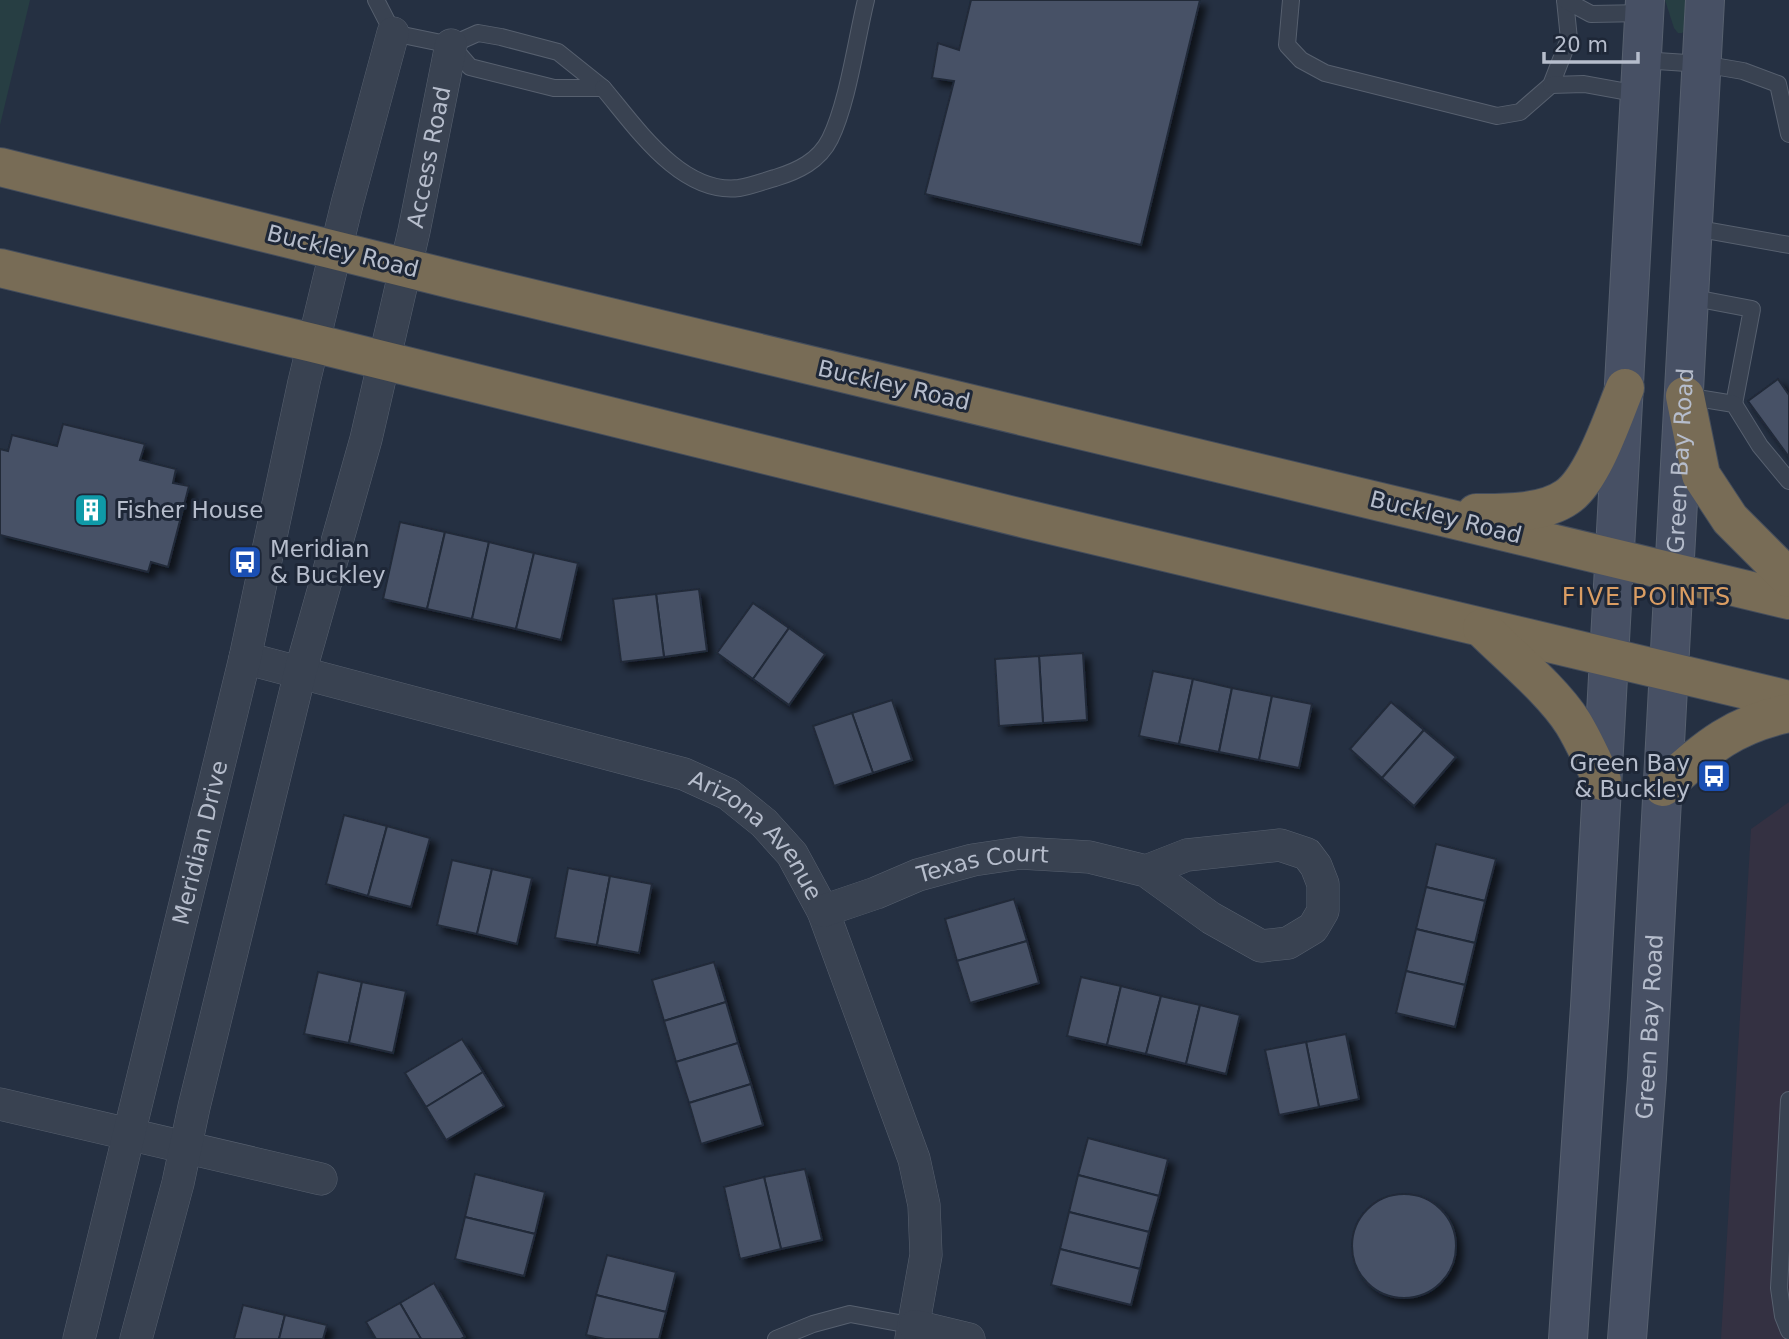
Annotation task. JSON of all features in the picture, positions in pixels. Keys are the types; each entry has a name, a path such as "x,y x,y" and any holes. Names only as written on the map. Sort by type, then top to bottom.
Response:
{"highway":[{"name":"Buckley Road","path":"0,167 1789,600"},
{"path":"0,268 1026,519 1789,700"},
{"path":"1429,512 1489,513 1542,508 1567,497 1592,466 1625,388"},
{"path":"1685,396 1701,475 1730,519 1789,578"},
{"path":"1482,628 1565,712 1588,749 1602,781"},
{"path":"1663,787 1711,746 1740,727 1789,713"}],"main road":[{"name":"Green Bay Road","path":"1627,1339 1647,1078 1705,0"},
{"path":"1568,1339 1616,557 1645,6"}],"street":[{"path":"336,249 393,33"},
{"name":"Access Road","path":"383,361 451,46"},
{"name":"Meridian Drive","path":"79,1339 245,658 336,249"},
{"path":"136,1339 187,1147 194,1107 300,673 362,451 383,361"},
{"name":"Arizona Avenue","path":"245,658 684,774 728,794 764,823 792,854 823,911 914,1159 924,1205 926,1255 913,1332"},
{"name":"Texas Court","path":"823,911 918,875 974,860 1020,853 1089,857 1146,871 1211,918 1261,946 1288,943 1313,928 1323,911 1323,884 1316,866 1307,854 1280,845 1187,855 1146,871"},
{"path":"0,1104 321,1180"},
{"path":"913,1332 969,1339"}],"lane":[{"path":"376,0 393,33 451,46 470,67 554,88 603,88"},
{"path":"451,46 478,33 558,52 603,88 662,155 700,182 716,187 739,188 795,172 813,161 828,142 838,121 866,0"},
{"path":"1291,0 1287,44 1301,60 1325,74 1497,116 1520,112 1551,85 1569,39 1565,0"},
{"path":"1565,0 1591,14 1645,6"},
{"path":"1551,85 1641,77 1702,64 1744,71 1778,84 1789,134"},
{"path":"1694,228 1789,245"},
{"path":"1689,298 1752,309 1734,404 1760,446 1789,481"},
{"path":"1685,396 1734,404"},
{"path":"1789,1100 1779,1288 1783,1316 1789,1331"},
{"path":"776,1339 813,1324 850,1314 913,1332"}],"shaded area":[{"path":"1789,802 1789,1339 1721,1339 1751,829"}],"green space":[{"path":"0,0 30,0 0,125"},
{"path":"1665,0 1687,0 1685,30 1682,33 1678,33 1674,28"}],"building":[{"path":"971,0 1200,0 1141,245 925,194 954,81 932,78 938,43 959,50"},
{"path":"1778,379 1789,395 1789,457 1748,401"},
{"name":"Fisher House","path":"63,424 145,444 140,460 176,469 173,483 189,486 168,567 151,562 148,572 0,535 0,449 8,451 12,435 57,446"},
{"path":"400,522 445,532 427,609 383,599"},
{"path":"445,532 489,542 472,619 427,609"},
{"path":"489,542 534,553 516,629 472,619"},
{"path":"534,553 578,563 561,640 516,629"},
{"path":"699,589 707,651 664,657 656,594"},
{"path":"656,594 664,657 621,662 613,599"},
{"path":"753,603 789,628 753,679 717,653"},
{"path":"789,628 825,654 789,705 753,679"},
{"path":"1083,653 1087,720 1043,723 1039,656"},
{"path":"1039,656 1043,723 999,726 995,659"},
{"path":"1153,671 1193,679 1179,744 1139,736"},
{"path":"1193,679 1232,688 1219,752 1179,744"},
{"path":"1232,688 1272,696 1259,760 1219,752"},
{"path":"1272,696 1312,704 1299,768 1259,760"},
{"path":"892,700 912,760 873,773 852,713"},
{"path":"1391,702 1424,730 1382,778 1350,749"},
{"path":"852,713 873,773 834,786 813,726"},
{"path":"1424,730 1456,757 1414,806 1382,778"},
{"path":"344,815 387,826 368,896 326,884"},
{"path":"387,826 430,838 411,907 368,896"},
{"path":"1436,844 1496,859 1485,901 1426,887"},
{"path":"452,860 492,869 477,934 437,925"},
{"path":"568,868 610,876 597,945 555,938"},
{"path":"492,869 532,878 517,944 477,934"},
{"path":"610,876 652,884 639,953 597,945"},
{"path":"1426,887 1485,901 1475,943 1416,929"},
{"path":"1014,899 1027,941 957,961 945,919"},
{"path":"1416,929 1475,943 1465,985 1406,971"},
{"path":"1027,941 1039,983 970,1003 957,961"},
{"path":"714,962 726,1002 664,1021 652,980"},
{"path":"1406,971 1465,985 1455,1027 1396,1013"},
{"path":"318,972 362,982 349,1043 304,1034"},
{"path":"1081,977 1121,986 1107,1045 1067,1036"},
{"path":"362,982 406,991 393,1053 349,1043"},
{"path":"1121,986 1161,996 1146,1054 1107,1045"},
{"path":"1161,996 1200,1005 1186,1064 1146,1054"},
{"path":"726,1002 738,1043 676,1062 664,1021"},
{"path":"1200,1005 1240,1015 1226,1074 1186,1064"},
{"path":"1346,1034 1359,1099 1319,1107 1306,1042"},
{"path":"462,1039 483,1072 426,1107 405,1073"},
{"path":"1306,1042 1319,1107 1279,1115 1265,1050"},
{"path":"738,1043 751,1084 689,1103 676,1062"},
{"path":"483,1072 504,1106 446,1140 426,1107"},
{"path":"751,1084 763,1125 701,1144 689,1103"},
{"path":"1088,1138 1168,1159 1159,1196 1078,1175"},
{"path":"805,1169 822,1240 781,1249 764,1177"},
{"path":"475,1174 545,1192 535,1234 465,1217"},
{"path":"1078,1175 1159,1196 1149,1232 1069,1212"},
{"path":"764,1177 781,1249 740,1259 724,1187"},
{"path":"1404,1194 1424,1198 1441,1209 1452,1226 1456,1246 1452,1266 1441,1283 1424,1294 1404,1298 1384,1294 1367,1283 1356,1266 1352,1246 1356,1226 1367,1209 1384,1198"},
{"path":"1069,1212 1149,1232 1140,1269 1060,1249"},
{"path":"465,1217 535,1234 524,1276 455,1259"},
{"path":"1060,1249 1140,1269 1131,1305 1051,1285"},
{"path":"607,1255 676,1272 666,1312 596,1295"},
{"path":"434,1283 465,1337 421,1339 400,1303"},
{"path":"596,1295 666,1312 659,1339 605,1339 586,1335"},
{"path":"400,1303 421,1339 376,1339 366,1322"},
{"path":"243,1305 285,1315 279,1339 234,1339"},
{"path":"285,1315 327,1325 323,1339 279,1339"}],"place":[{"name":"Fisher House","path":"91,510"},
{"name":"Meridian & Buckley","path":"245,562"},
{"name":"Green Bay & Buckley","path":"1714,776"}],"district":[{"name":"FIVE POINTS","path":"1647,597"}]}
